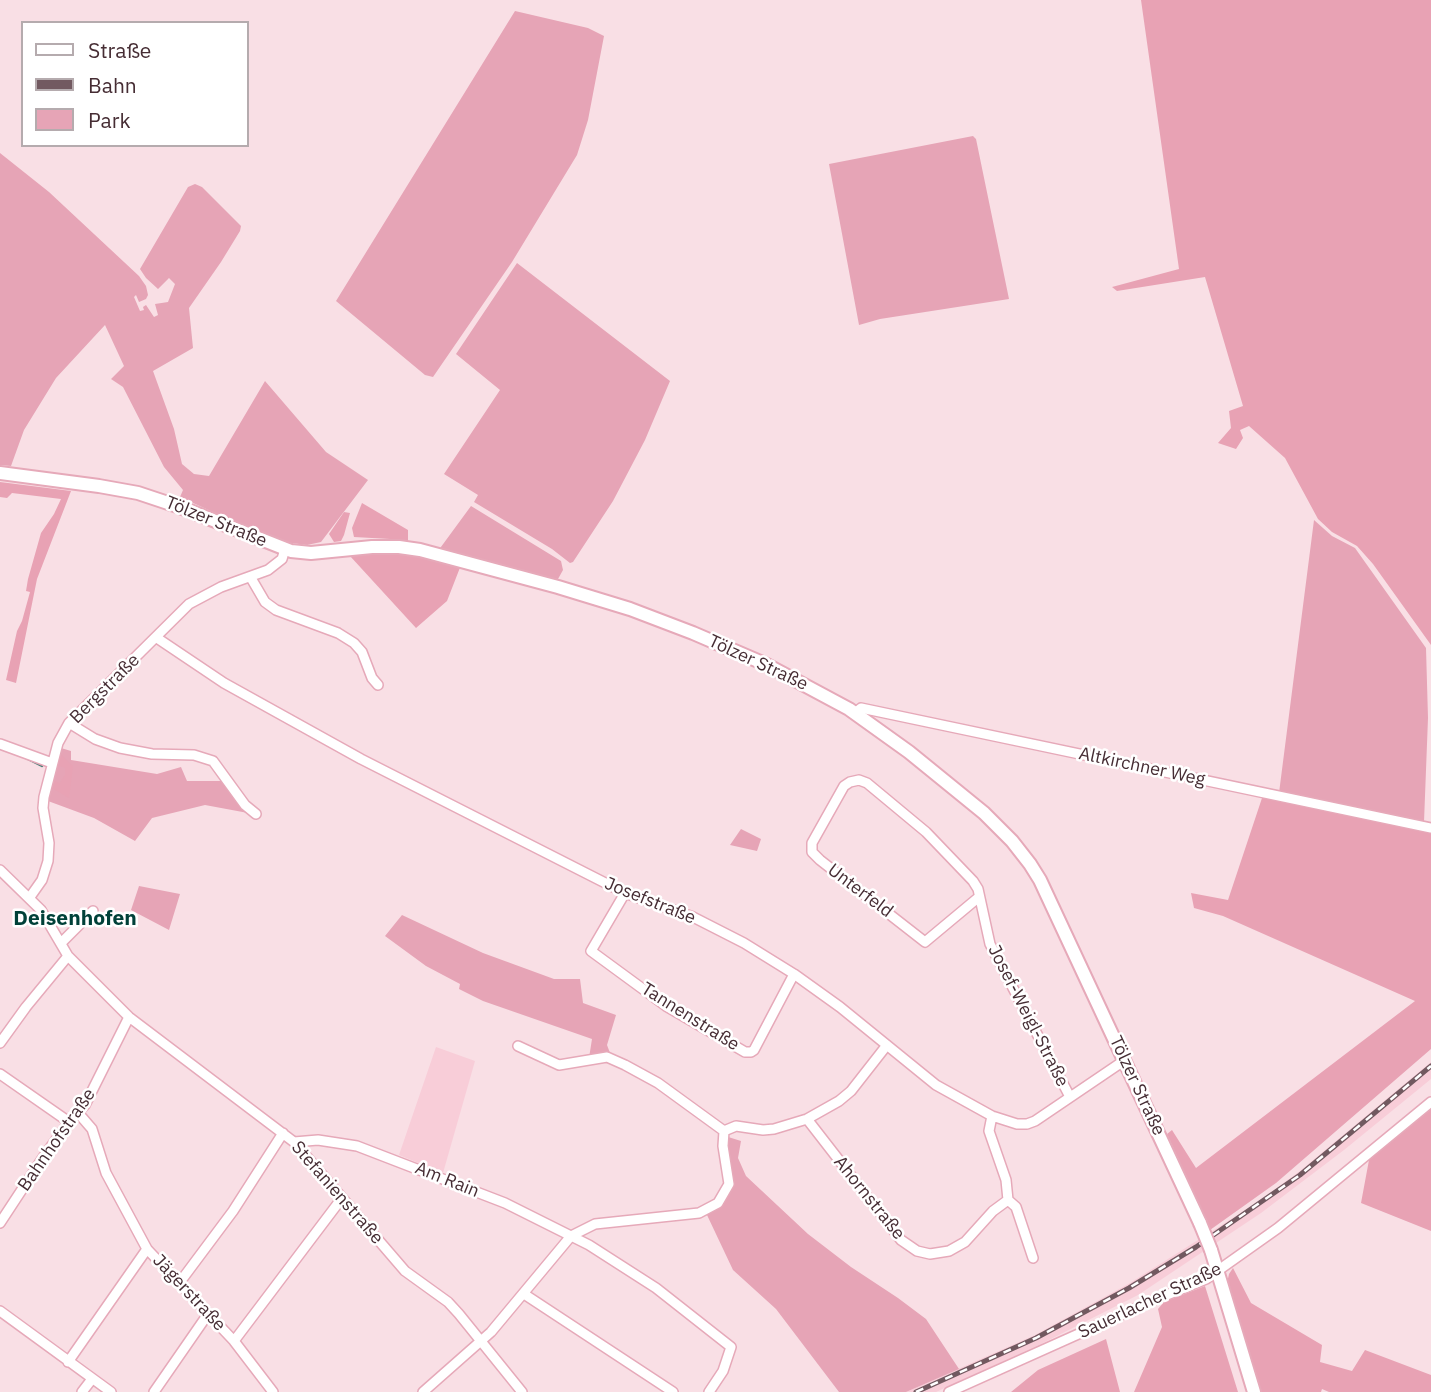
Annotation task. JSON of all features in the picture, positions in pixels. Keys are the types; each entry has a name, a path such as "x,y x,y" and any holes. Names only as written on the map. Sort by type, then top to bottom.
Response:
{"main road":[{"name":"Tölzer Straße","path":"0,473 99,486 158,498 285,549 311,553 372,547 420,550 631,609 787,675 855,713 909,752 984,813 1018,848 1040,880 1200,1223 1218,1271 1254,1392"}],"street":[{"name":"Bergstraße","path":"30,897 42,880 48,862 50,852 43,808 58,743 69,723 189,604 220,587 251,578 275,565 282,559 285,549"},
{"path":"251,578 265,603 276,610 338,632 354,643 362,652 378,685"},
{"name":"Josefstraße","path":"157,638 223,683 297,725 502,832 625,893 693,917 744,943 794,974 936,1085 992,1116 1027,1124 1035,1121 1125,1060"},
{"name":"Altkirchner Weg","path":"855,713 861,708 1431,828"},
{"path":"69,723 95,739 120,748 152,754 194,755 214,761 245,805 256,814"},
{"path":"0,744 52,763"},
{"name":"Josef-Weigl-Straße","path":"859,780 867,783 926,832 973,881 990,944 1070,1097"},
{"name":"Unterfeld","path":"859,780 844,786 812,843 812,852 820,860 925,942 979,897"},
{"name":"Stefanienstraße","path":"0,870 41,910 68,957 129,1017 294,1142 405,1271 448,1303 522,1392"},
{"name":"Tannenstraße","path":"625,893 591,951 666,1006 745,1052 754,1050 794,974"},
{"path":"61,943 93,911"},
{"path":"0,1044 26,1007 68,957"},
{"name":"Bahnhofstraße","path":"0,1223 69,1122 79,1114 129,1017"},
{"path":"724,1132 736,1126 774,1129 807,1119 851,1091 887,1045"},
{"path":"518,1046 559,1065 607,1057 658,1083 724,1132"},
{"path":"0,1074 69,1122"},
{"name":"Sauerlacher Straße","path":"948,1392 1206,1279 1278,1228 1431,1102"},
{"name":"Jägerstraße","path":"79,1114 92,1129 106,1173 147,1249 234,1341 273,1392"},
{"path":"992,1116 989,1130 1006,1180 1007,1200 1016,1208 1033,1258"},
{"name":"Ahornstraße","path":"807,1119 901,1240 917,1251 939,1253 958,1247 1007,1200"},
{"path":"423,1392 482,1342 571,1236 595,1224 689,1215 710,1209 724,1195 729,1184 723,1146 724,1132"},
{"path":"180,1282 233,1210 284,1133"},
{"path":"311,1159 318,1140"},
{"name":"Am Rain","path":"294,1142 318,1140 357,1146 401,1161 505,1203 589,1245 656,1288 731,1347 723,1371 709,1392"},
{"path":"234,1341 342,1198"},
{"path":"589,1245 589,1236 595,1224"},
{"path":"68,1362 147,1249"},
{"path":"524,1294 673,1392"},
{"path":"0,1311 111,1392"},
{"path":"154,1392 208,1314"},
{"path":"82,1392 92,1379"}],"shaded area":[{"path":"1141,0 1431,0 1431,645 1357,546 1332,532 1318,519 1285,458 1249,426 1240,430 1243,438 1236,449 1218,443 1231,428 1229,411 1243,406 1205,277 1117,291 1112,287 1179,269"},
{"path":"0,482 71,491 37,579 16,683 6,680 17,631 30,592 26,591 28,579 41,533 61,499 12,493 7,498 0,497"},
{"path":"362,503 408,530 408,544 390,539 354,537 352,528"},
{"path":"344,512 350,513 344,535 341,541 334,542 329,534"},
{"path":"405,552 461,565 447,601 416,628 350,556"},
{"path":"59,753 73,766 69,798 50,787 52,780 60,783 65,775 65,768 56,765"},
{"path":"1263,795 1431,832 1431,1049 1276,1183 1210,1230 1167,1134 1172,1130 1196,1168 1415,1001 1223,916 1194,908 1191,893 1228,900"},
{"path":"436,1047 475,1061 443,1173 399,1155"},
{"path":"1431,1062 1431,1079 1344,1150 1261,1213 1138,1295 1041,1344 936,1392 906,1392 1035,1335 1130,1283 1255,1204 1300,1171"},
{"path":"1431,1109 1431,1231 1361,1203 1369,1160"},
{"path":"1233,1268 1251,1303 1322,1345 1320,1362 1352,1371 1365,1350 1431,1375 1431,1392 1329,1392 1322,1389 1321,1392 1260,1392 1227,1283"},
{"path":"1205,1286 1238,1392 1134,1392 1162,1327 1158,1309 1164,1302"},
{"path":"1106,1339 1120,1392 1011,1392 1038,1370"}],"green space":[{"path":"515,11 588,28 604,36 588,120 577,155 512,262 433,377 425,375 336,301"},
{"path":"973,136 976,139 1009,299 880,319 859,325 829,164"},
{"path":"0,153 49,192 139,276 148,295 139,302 136,295 134,297 140,311 144,310 146,305 154,317 158,315 155,304 168,302 175,284 169,278 158,289 140,269 188,187 195,184 202,187 241,226 221,262 189,308 193,348 153,371 174,429 182,464 194,474 209,476 265,381 326,452 368,480 321,542 307,545 276,541 180,497 183,490 164,467 123,387 111,379 124,366 105,325 56,378 24,430 11,466 0,465"},
{"path":"517,263 670,381 645,440 613,501 570,563 552,549 474,502 478,495 444,474 500,390 456,354"},
{"path":"471,506 561,561 563,570 558,579 551,582 438,551"},
{"path":"1314,520 1332,536 1355,548 1426,648 1428,718 1424,822 1279,793"},
{"path":"61,748 71,751 71,760 157,774 181,767 187,781 225,781 248,813 205,805 152,818 135,841 94,818 48,801"},
{"path":"741,829 761,839 757,851 730,845"},
{"path":"139,886 180,894 169,930 131,910"},
{"path":"402,915 483,953 554,979 580,979 583,1003 616,1015 607,1045 610,1053 589,1058 592,1039 483,1001 459,989 460,984 426,966 385,936"},
{"path":"725,1136 741,1141 738,1158 746,1176 808,1234 926,1319 959,1369 906,1392 839,1392 776,1309 733,1270 707,1215 720,1205 732,1184"}],"waterway":[{"path":"26,758 42,766"}],"railway":[{"path":"916,1392 1036,1338 1129,1288 1196,1247 1300,1175 1431,1066"}],"district":[{"name":"Deisenhofen","path":"75,919"}]}
